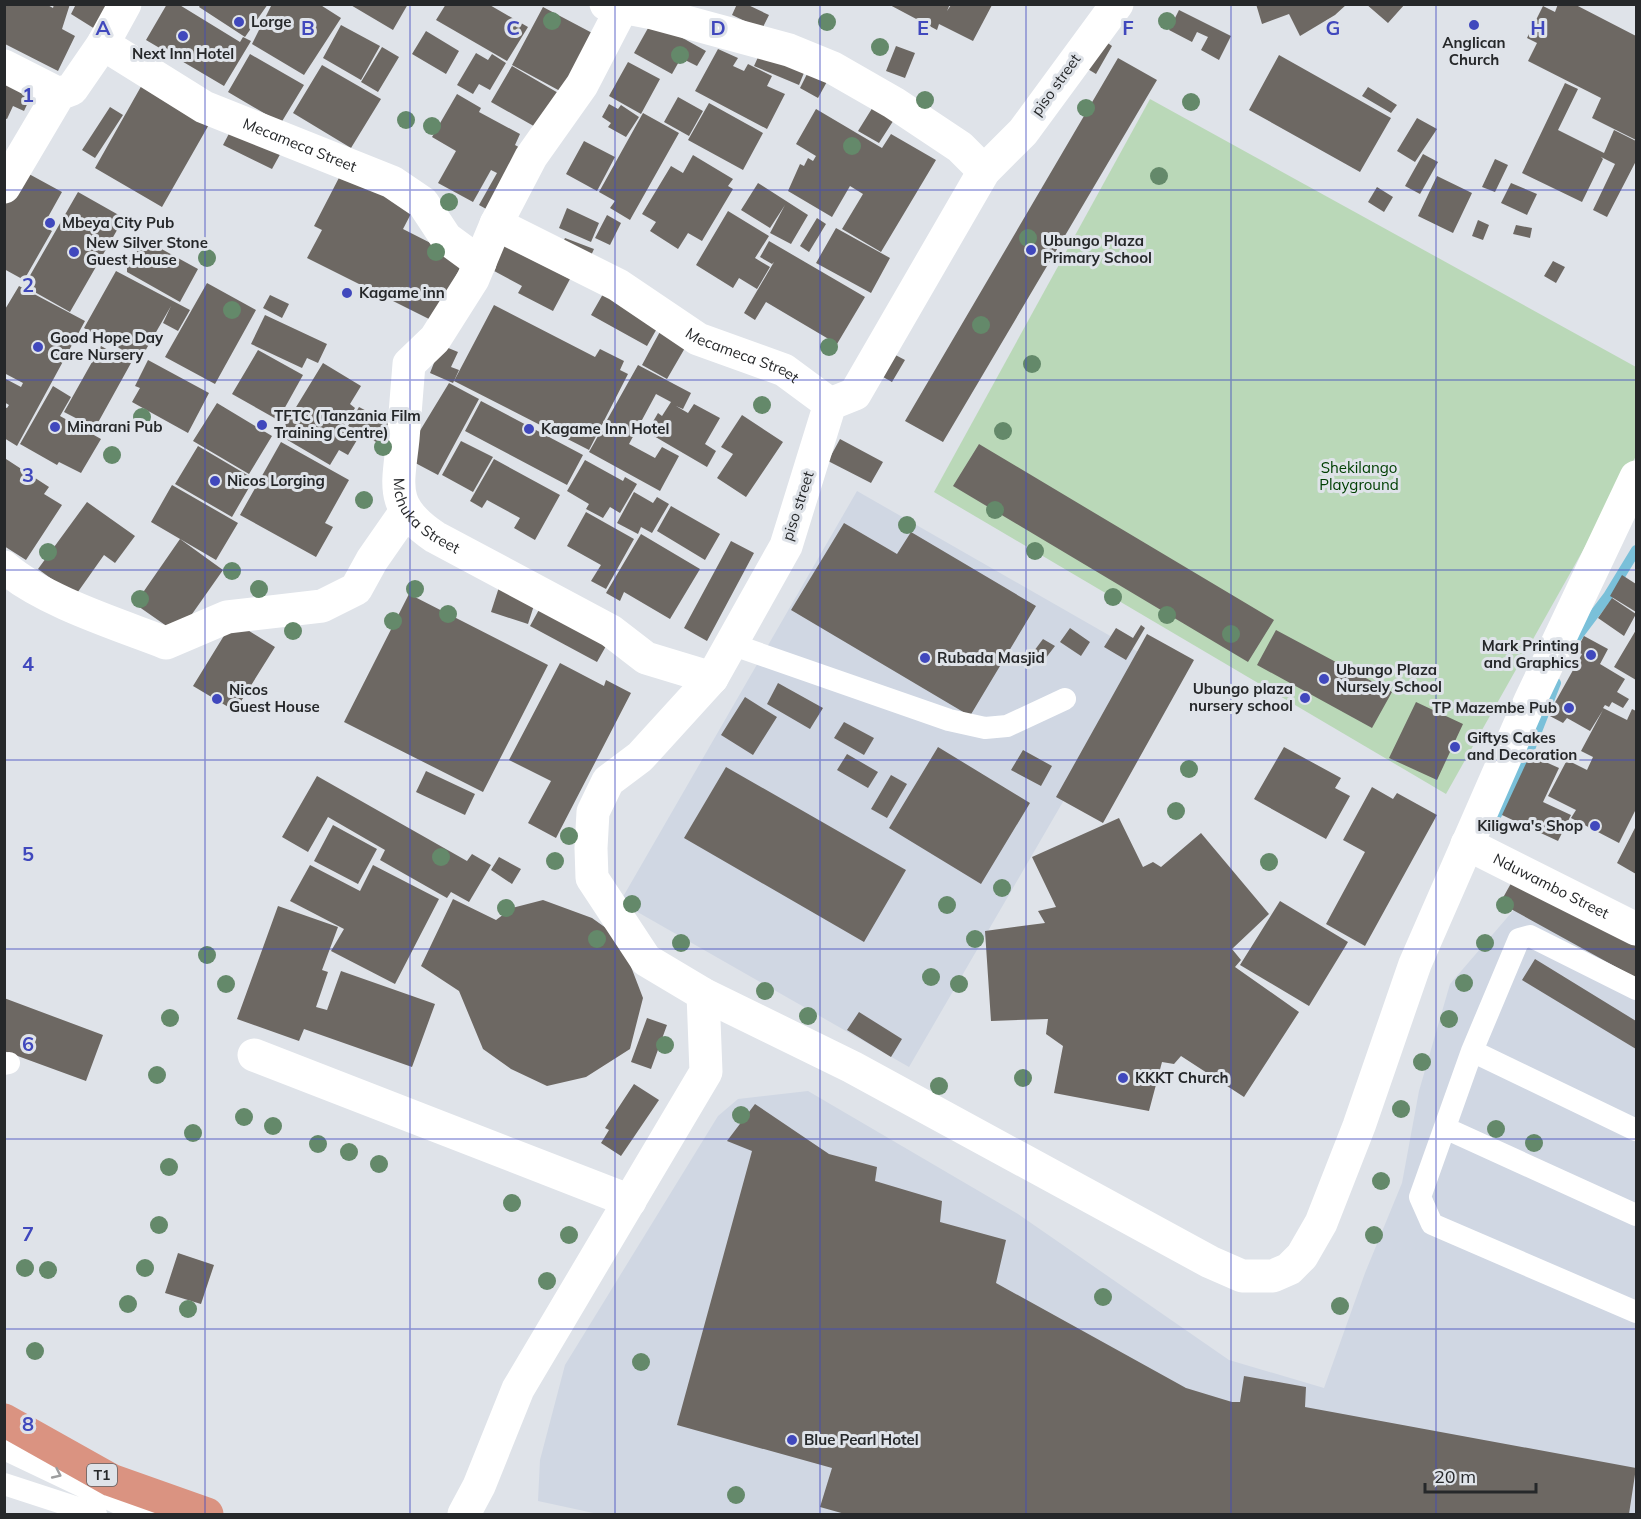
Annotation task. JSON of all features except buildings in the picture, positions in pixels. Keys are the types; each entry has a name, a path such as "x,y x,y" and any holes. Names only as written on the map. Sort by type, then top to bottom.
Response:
{"highway":[{"name":"T1","path":"4,1420 111,1480 207,1515"}],"street":[{"path":"4,188 59,94 72,89 103,44 125,4"},
{"name":"piso street","path":"1116,4 1023,132 984,171 855,394 830,404 786,546 712,678 640,757 608,781 593,812 592,878 646,960 703,994 852,1067 1210,1262 1242,1276 1273,1276 1288,1269 1302,1256 1321,1223 1359,1126 1415,963 1562,632 1629,511 1636,477"},
{"path":"618,6 653,13 789,50 833,68 894,103 960,147 984,171"},
{"name":"Mchuka Street","path":"618,6 582,85 531,157 496,224 473,279 435,339 409,364 401,454 397,473 399,493 406,511 418,526 435,537 611,631 646,658 712,678"},
{"name":"Mecameca Street","path":"103,44 204,107 392,182 423,203 446,237 480,263"},
{"path":"4,66 59,94"},
{"name":"Mecameca Street","path":"496,224 618,285 698,339 784,370 830,404"},
{"path":"4,567 20,581 166,643 227,616 322,606 356,589 372,560 406,511"},
{"name":"Nduwambo Street","path":"1467,844 1636,930"},
{"path":"464,1515 479,1486 518,1389 706,1072 703,994"},
{"path":"254,1056 630,1201"}],"lane":[{"path":"731,644 949,720 985,728 1007,726 1065,699"},
{"path":"1636,989 1530,936 1519,939 1472,1051 1420,1197 1432,1224 1636,1312"},
{"path":"1472,1051 1636,1130"},
{"path":"1445,1128 1636,1215"},
{"path":"4,1449 123,1506 149,1515"},
{"path":"4,1484 96,1515"}],"shaded area":[{"path":"857,491 1147,657 909,1067 620,902"},
{"path":"1524,898 1636,939 1636,1514 598,1514 538,1501 540,1460 565,1365 718,1116 738,1099 808,1091 1018,1214 1229,1360 1324,1388 1365,1273 1402,1183 1419,1091 1450,984"}],"green space":[{"name":"Shekilango Playground","path":"1150,99 1636,367 1636,456 1446,794 934,492"}],"waterway":[{"path":"1574,641 1608,596 1636,550"},
{"path":"1496,816 1521,772 1556,683"}],"place":[{"name":"Lorge","path":"239,22"},
{"name":"Anglican Church","path":"1474,25"},
{"name":"Next Inn Hotel","path":"183,36"},
{"name":"Mbeya City Pub","path":"50,223"},
{"name":"Ubungo Plaza Primary School","path":"1031,250"},
{"name":"New Silver Stone Guest House","path":"74,252"},
{"name":"Kagame inn","path":"347,293"},
{"name":"Good Hope Day Care Nursery","path":"38,347"},
{"name":"TFTC (Tanzania Film Training Centre)","path":"262,425"},
{"name":"Minarani Pub","path":"55,427"},
{"name":"Kagame Inn Hotel","path":"529,429"},
{"name":"Nicos Lorging","path":"215,481"},
{"name":"Mark Printing and Graphics","path":"1591,655"},
{"name":"Rubada Masjid","path":"925,658"},
{"name":"Ubungo Plaza Nursely School","path":"1324,679"},
{"name":"Ubungo plaza nursery school","path":"1305,698"},
{"name":"Nicos Guest House","path":"217,699"},
{"name":"TP Mazembe Pub","path":"1569,708"},
{"name":"Giftys Cakes and Decoration","path":"1455,747"},
{"name":"Kiligwa's Shop","path":"1595,826"},
{"name":"KKKT Church","path":"1123,1078"},
{"name":"Blue Pearl Hotel","path":"792,1440"}]}
